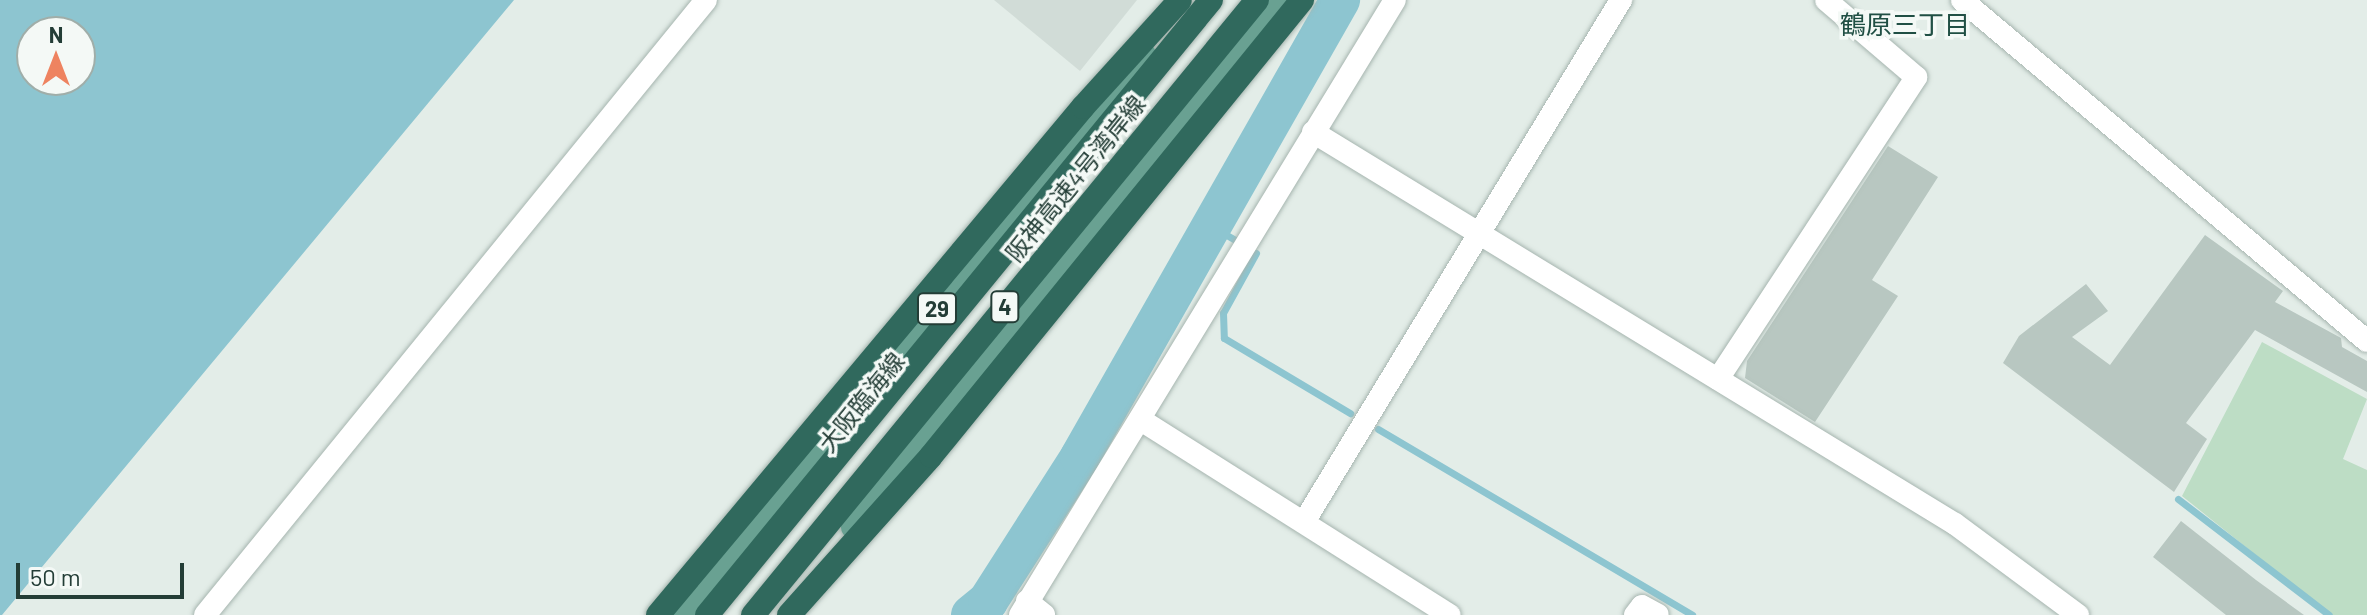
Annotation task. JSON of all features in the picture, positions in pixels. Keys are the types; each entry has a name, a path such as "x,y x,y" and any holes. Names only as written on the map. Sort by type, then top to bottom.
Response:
{"highway":[{"path":"658,615 1083,107 1180,0"},
{"name":"阪神高速4号湾岸線","path":"707,615 1211,0"},
{"name":"阪神高速4号湾岸線","path":"753,615 1257,0"},
{"path":"789,615 931,456 1302,0"}],"main road":[{"name":"大阪臨海線","path":"684,615 1187,0"},
{"path":"782,615 1279,0"}],"street":[{"path":"205,615 706,0"},
{"path":"1031,610 1141,420 1395,0"},
{"path":"1304,522 1482,235 1621,0"},
{"path":"1718,379 1916,77 1826,0"},
{"path":"1962,0 2367,341"},
{"path":"1313,132 1955,524 2078,615"},
{"path":"1141,420 1449,615"},
{"path":"1635,615 1642,606 1658,615"}],"shaded area":[{"path":"994,0 1137,0 1080,71"}],"green space":[{"path":"2262,342 2367,399 2343,459 2367,470 2367,615 2331,615 2182,496"}],"water":[{"path":"0,0 514,0 2,615"}],"building":[{"path":"1888,146 1938,177 1872,280 1898,296 1815,422 1745,378 1747,361"},
{"path":"2205,235 2283,291 2275,302 2341,338 2342,347 2367,361 2367,392 2255,330 2186,423 2207,439 2174,492 2003,363 2019,336 2086,284 2108,311 2072,337 2110,365"},
{"path":"2181,521 2304,615 2226,615 2153,557"}],"waterway":[{"path":"971,615 988,601 1080,457 1340,0"},
{"path":"1211,226 1235,240"},
{"path":"1256,253 1223,313 1224,338 1350,413"},
{"path":"1378,429 1692,615"},
{"path":"2178,499 2329,615"}],"district":[{"name":"鶴原三丁目","path":"1905,24"}]}
